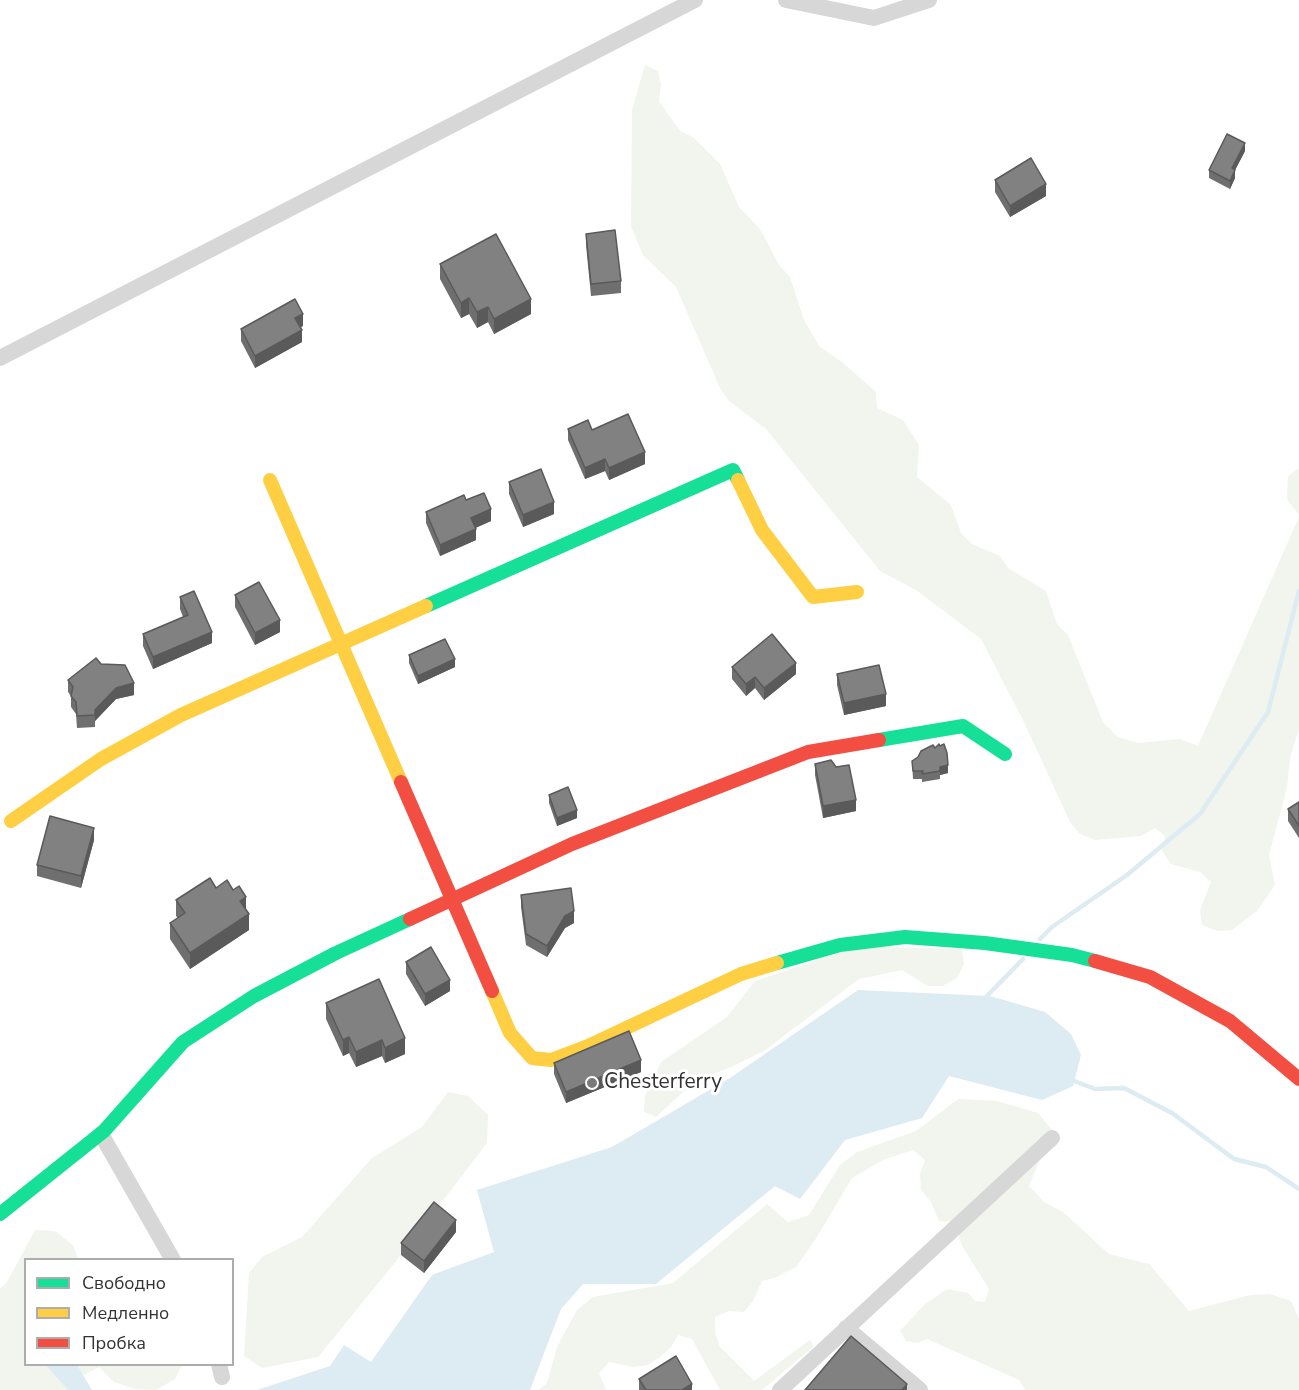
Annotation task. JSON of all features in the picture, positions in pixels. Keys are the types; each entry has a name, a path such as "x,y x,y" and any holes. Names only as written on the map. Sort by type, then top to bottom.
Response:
{"street":[{"path":"0,358 695,0"},
{"path":"786,0 874,18 929,0"},
{"path":"11,821 101,759 181,716 340,643 733,470 762,530 813,597 857,592"},
{"path":"270,480 510,1033 532,1058 551,1060 588,1046 741,974 840,945 905,937 985,943 1072,955 1150,977 1230,1021 1299,1079"},
{"path":"0,1214 101,1134 183,1042 254,996 336,952 572,844 808,752 963,726 1005,754"},
{"path":"101,1134 172,1258"},
{"path":"780,1390 1052,1138"},
{"path":"846,1328 920,1390"}],"shaded area":[{"path":"645,65 658,71 661,85 659,101 680,131 693,137 720,164 739,207 760,229 779,265 790,277 804,320 819,346 843,363 876,392 877,408 903,420 919,445 917,477 951,505 961,533 972,544 1000,556 1008,568 1046,591 1057,624 1068,635 1103,722 1118,737 1138,743 1180,739 1198,746 1299,517 1299,729 1290,758 1287,788 1269,855 1275,885 1257,911 1232,930 1217,931 1202,925 1200,910 1211,882 1200,872 1171,864 1162,851 1165,836 1155,828 1141,836 1095,840 1080,834 1070,822 1023,720 981,639 916,590 880,571 766,429 729,401 720,388 676,287 643,255 631,227 632,110"},
{"path":"1299,468 1299,515 1287,499 1288,476"},
{"path":"860,946 962,949 964,964 957,978 943,986 928,986 902,970 859,979 764,1051 695,1081 656,1117 644,1112 645,1096 661,1062 727,1017 755,981"},
{"path":"858,990 990,996 1045,1012 1071,1034 1081,1055 1073,1086 1042,1100 949,1076 922,1118 845,1140 800,1199 775,1186 656,1284 583,1284 561,1309 530,1390 257,1390 330,1366 344,1345 371,1362 432,1275 494,1252 477,1190 612,1147 730,1078"},
{"path":"448,1092 468,1096 488,1115 487,1143 401,1255 318,1357 262,1368 244,1356 249,1273 262,1257 302,1237 372,1158 422,1127"},
{"path":"958,1099 997,1101 1038,1113 1052,1130 1029,1186 1044,1202 1063,1212 1109,1254 1149,1264 1189,1311 1250,1295 1270,1294 1291,1301 1299,1319 1299,1390 1025,1390 1019,1380 927,1339 917,1343 906,1341 900,1331 924,1305 947,1289 968,1293 975,1301 985,1302 989,1289 962,1246 954,1222 939,1221 931,1202 921,1190 920,1174 925,1160 913,1150 885,1159 852,1178 796,1267 777,1277 762,1281 753,1301 744,1312 729,1311 715,1317 715,1333 720,1347 754,1381 810,1340 814,1346 762,1390 720,1390 692,1339 678,1335 671,1347 648,1365 633,1367 609,1362 599,1373 606,1390 539,1390 547,1383 557,1347 577,1310 593,1297 673,1283 767,1204 788,1222 809,1215 840,1165 857,1152 916,1131"},
{"path":"35,1230 55,1231 73,1245 78,1258 24,1258 24,1366 182,1366 175,1379 156,1390 135,1389 114,1382 99,1367 80,1377 73,1390 0,1390 0,1289 7,1282"},
{"path":"47,1366 78,1366 92,1390 68,1390"}],"building":[{"path":"1227,134 1245,143 1232,168 1235,170 1230,181 1209,170"},
{"path":"1031,158 1046,184 1010,206 995,180"},
{"path":"615,230 621,281 591,284 586,234"},
{"path":"496,234 531,299 494,319 488,307 477,312 469,298 461,303 440,264"},
{"path":"295,299 303,314 295,318 302,330 255,356 241,329"},
{"path":"628,414 645,452 609,468 605,459 585,468 568,429 588,420 592,430"},
{"path":"541,469 554,502 523,515 509,482"},
{"path":"484,493 491,509 471,518 476,529 440,545 426,512 464,495 466,500"},
{"path":"259,582 280,620 255,633 235,595"},
{"path":"194,591 212,632 153,657 143,634 188,615 180,597"},
{"path":"772,634 796,663 764,688 755,677 746,684 732,667"},
{"path":"445,639 455,659 418,676 409,655"},
{"path":"96,658 101,664 125,665 134,683 116,688 95,710 95,715 77,716 76,702 71,696 73,687 68,680"},
{"path":"879,665 886,694 844,703 837,674"},
{"path":"939,744 940,746 944,744 948,765 940,767 940,771 922,774 923,771 913,771 912,761 921,751 933,745 935,748"},
{"path":"831,760 836,767 849,765 856,800 823,806 815,764"},
{"path":"568,787 577,810 557,818 549,795"},
{"path":"1299,802 1299,826 1288,809"},
{"path":"50,816 94,828 81,876 37,865"},
{"path":"210,878 216,888 227,880 233,890 239,886 246,897 240,901 249,914 190,953 170,923 185,913 176,900"},
{"path":"571,888 574,911 565,916 547,946 526,934 521,895"},
{"path":"431,947 450,980 425,994 406,962"},
{"path":"379,979 405,1038 385,1048 382,1040 356,1052 349,1037 343,1040 326,1003"},
{"path":"629,1031 641,1060 566,1092 554,1063"},
{"path":"434,1202 456,1220 424,1261 401,1243"},
{"path":"851,1336 907,1384 902,1390 805,1390"},
{"path":"676,1356 692,1384 682,1390 646,1390 639,1379"}],"waterway":[{"path":"1040,939 1052,927 1127,875 1200,814 1268,712 1299,591"},
{"path":"985,998 1023,959"},
{"path":"1069,1079 1095,1089 1124,1088 1172,1113 1234,1159 1266,1167 1299,1189"}],"traffic: fast":[{"path":"426,606 733,470 738,480"},
{"path":"879,740 963,726 1005,754"},
{"path":"0,1214 104,1131 183,1042 254,996 336,953 410,919"},
{"path":"777,963 840,945 905,937 985,943 1072,955 1095,961"}],"traffic: slow":[{"path":"270,480 401,782"},
{"path":"738,480 762,530 813,597 857,592"},
{"path":"11,821 101,759 181,715 426,606"},
{"path":"492,991 510,1033 532,1058 551,1060 588,1046 741,974 777,963"}],"traffic: jam":[{"path":"410,919 572,844 808,752 879,740"},
{"path":"401,782 492,991"},
{"path":"1095,961 1150,977 1230,1021 1299,1079"}],"place":[{"name":"Chesterferry","path":"592,1083"}]}
